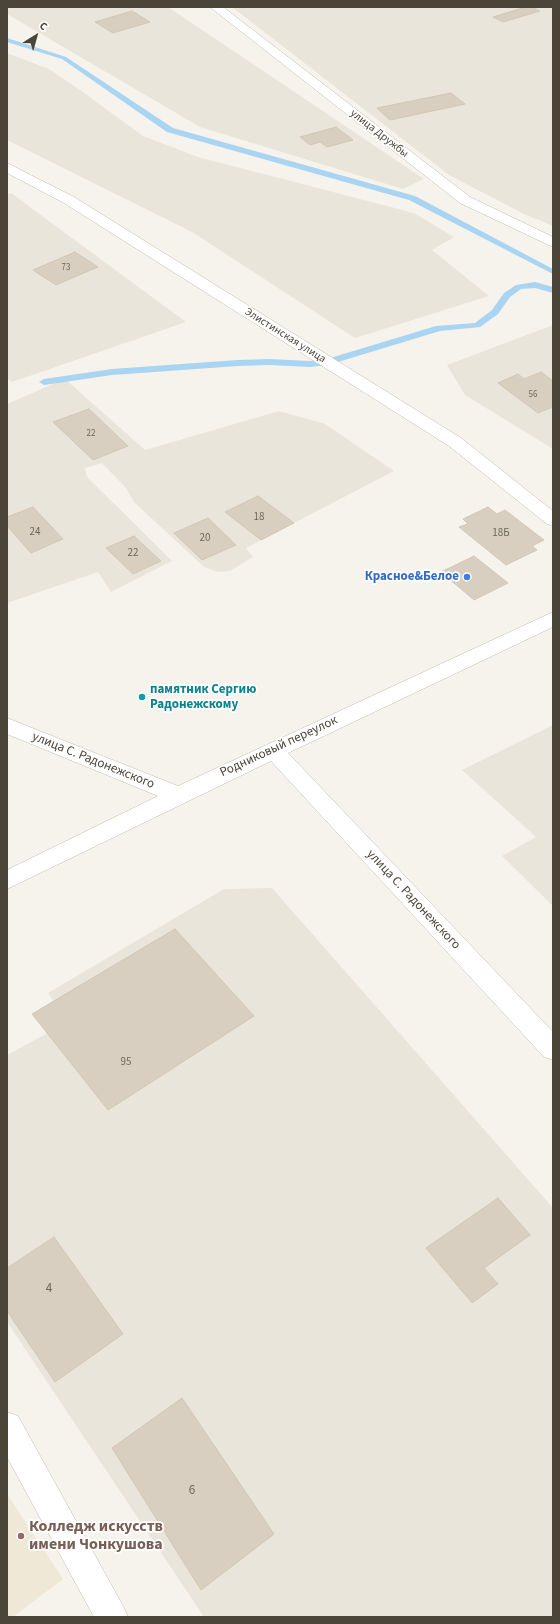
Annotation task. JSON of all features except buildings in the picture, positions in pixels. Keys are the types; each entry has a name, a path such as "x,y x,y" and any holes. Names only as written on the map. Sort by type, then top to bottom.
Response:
{"street":[{"name":"улица Дружбы","path":"216,7 464,200 553,243"},
{"name":"Элистинская улица","path":"7,167 69,200 455,442 553,520"},
{"name":"Родниковый переулок","path":"7,880 273,750 553,619"},
{"name":"улица С. Радонежского","path":"7,726 179,795"},
{"name":"улица С. Радонежского","path":"273,750 553,1049"},
{"path":"7,1427 112,1617"}],"shaded area":[{"path":"7,7 168,7 424,179 403,189 200,127 7,14"},
{"path":"232,7 553,7 553,226 524,214 449,175"},
{"path":"7,53 49,69 143,136 198,157 414,213 454,237 432,250 489,296 355,338 192,232 7,140"},
{"path":"11,193 186,322 12,382 7,378 7,194"},
{"path":"553,325 553,449 465,395 447,365"},
{"path":"65,379 145,450 279,411 325,424 394,471 246,548 253,557 230,571 218,572 204,567 134,502 126,488 102,463 85,468 87,477 172,561 111,592 98,572 7,603 7,404"},
{"path":"553,725 553,906 502,856 536,837 462,770"},
{"path":"272,888 553,1208 553,1617 204,1617 7,1322 7,1055 68,1022 48,993 224,889"},
{"name":"Колледж искусств имени Чонкушова","path":"7,1494 63,1579 13,1617 7,1617"}],"waterway":[{"path":"7,40 64,58 170,130 412,198 553,272"},
{"path":"44,382 112,372 238,363 269,362 310,364 328,362 439,328 477,325 495,312 507,295 519,287 535,285 553,290"}],"place":[{"name":"Красное&Белое","path":"467,577"},
{"name":"памятник Сергию Радонежскому","path":"142,697"},
{"name":"Колледж искусств имени Чонкушова","path":"21,1536"}]}
